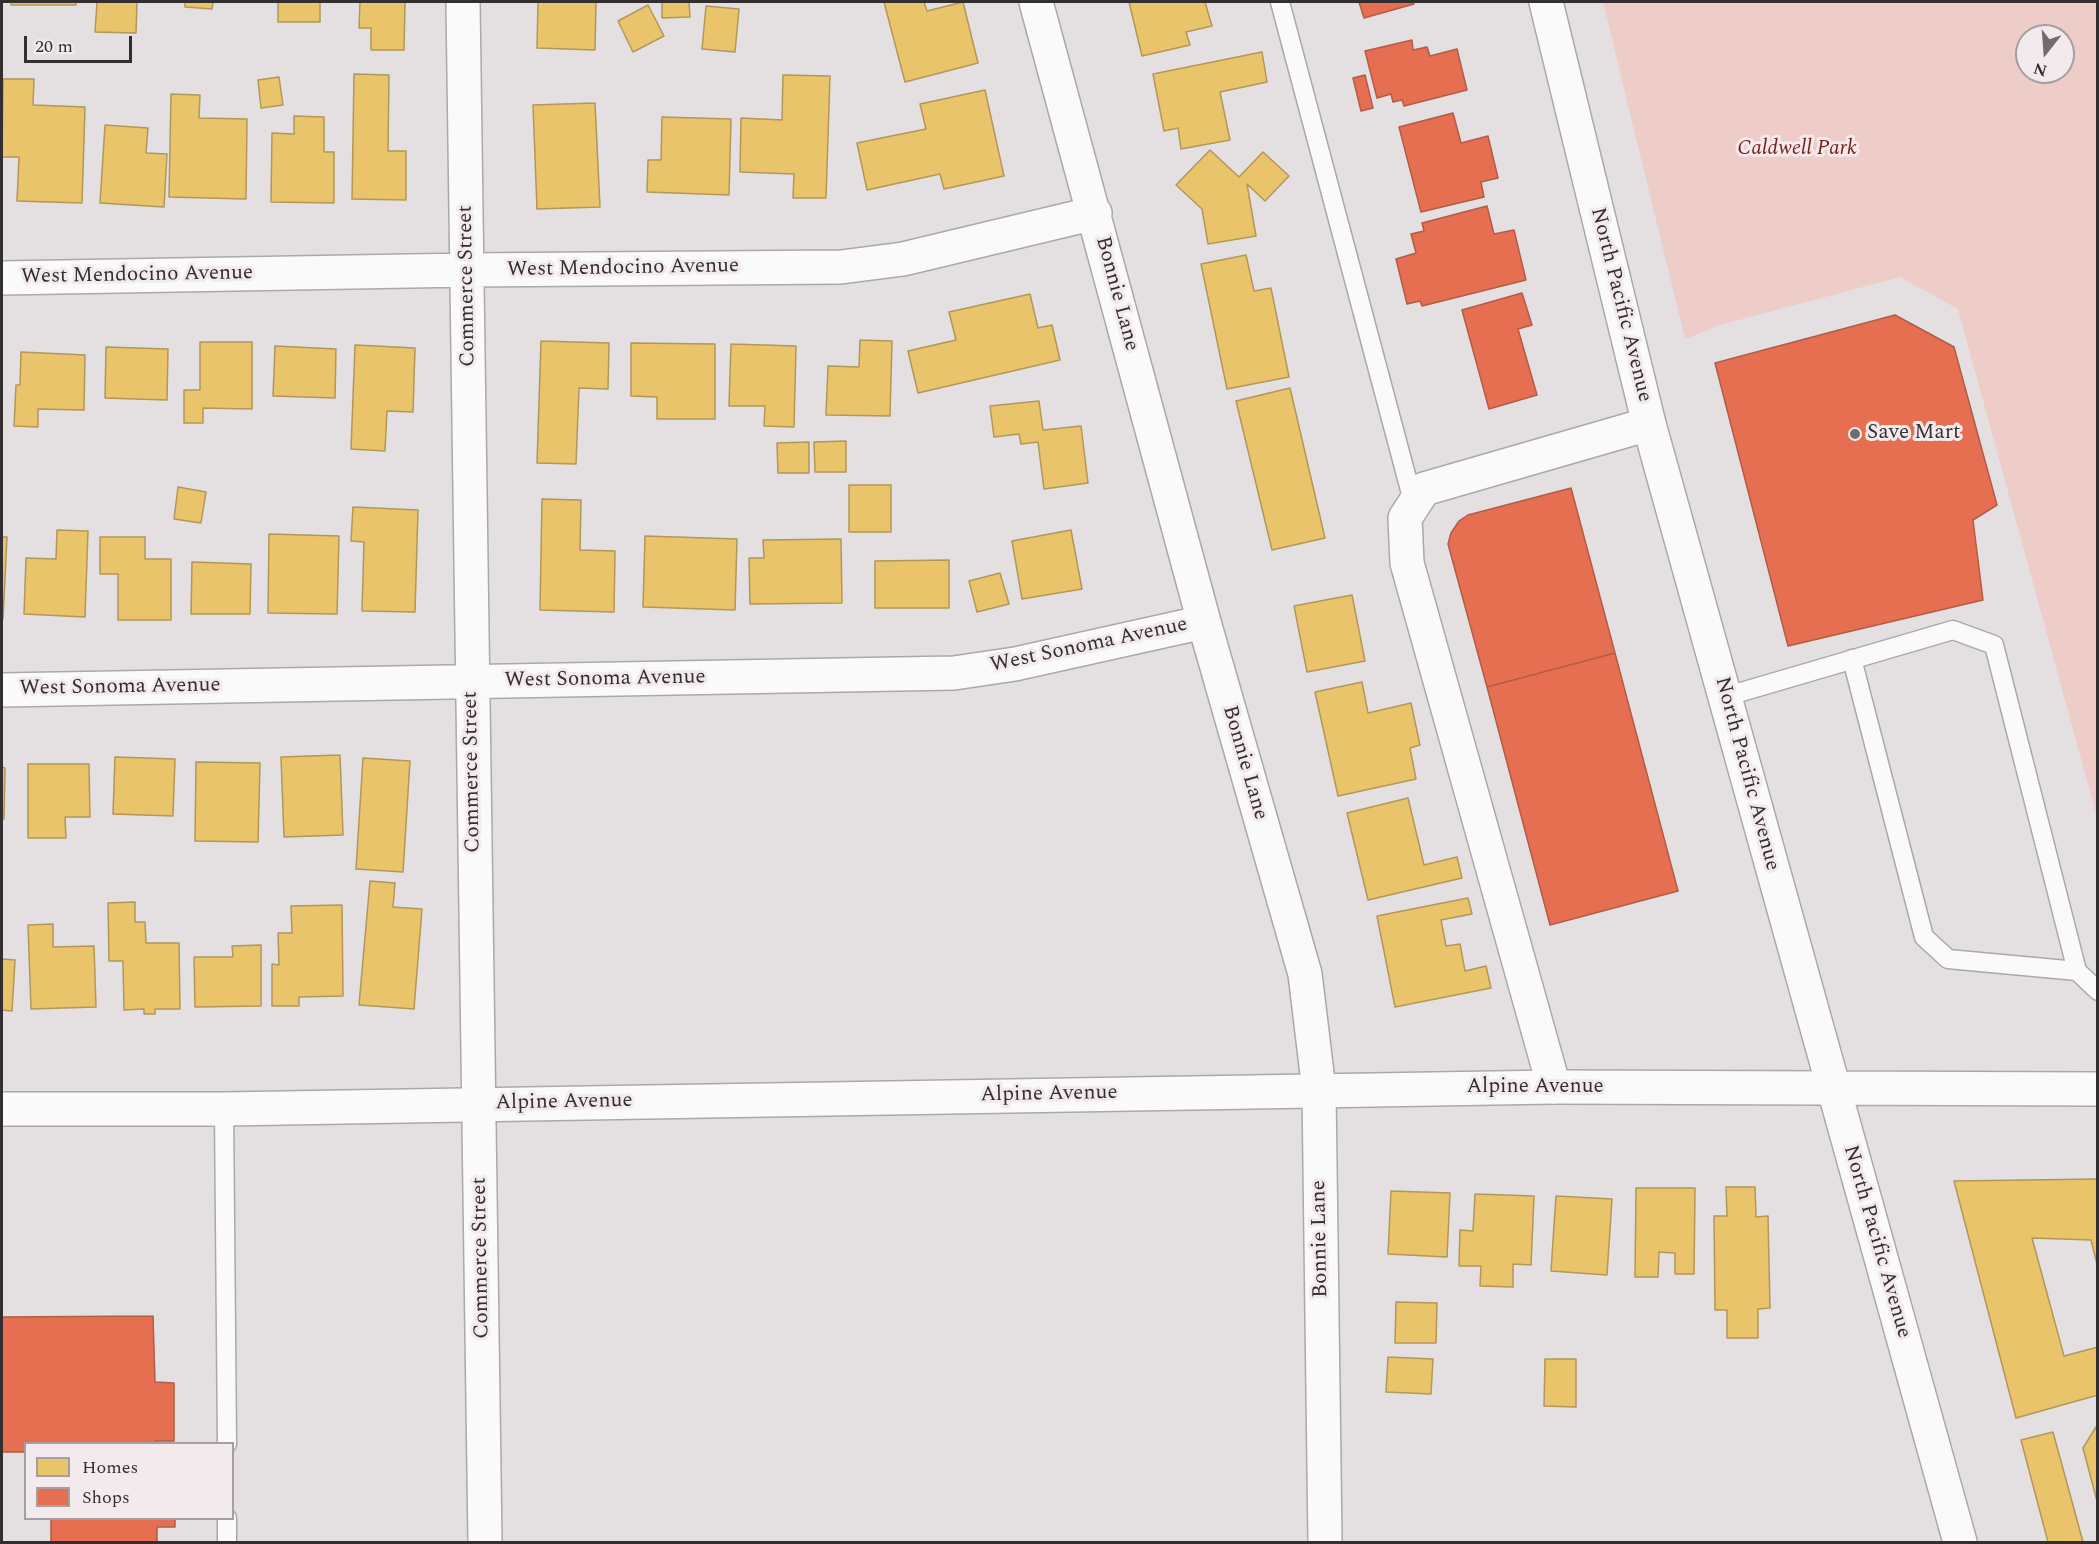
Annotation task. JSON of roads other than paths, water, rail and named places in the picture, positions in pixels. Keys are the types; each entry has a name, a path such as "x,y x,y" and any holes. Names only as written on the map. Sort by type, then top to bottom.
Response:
{"street":[{"name":"Commerce Street","path":"463,2 485,1542"},
{"name":"Bonnie Lane","path":"1036,2 1204,622 1305,974 1319,1090 1325,1542"},
{"name":"North Pacific Avenue","path":"1546,2 1649,424 1960,1542"},
{"name":"West Mendocino Avenue","path":"2,278 468,270 841,267 903,259 1095,213"},
{"path":"1554,1087 1407,563 1405,518 1424,489 1649,424"},
{"name":"West Sonoma Avenue","path":"2,690 954,673 1015,664 1204,622"},
{"name":"Alpine Avenue","path":"2,1109 224,1109 1554,1087 2097,1089"}],"lane":[{"path":"1280,2 1414,505"},
{"path":"1724,697 1953,630 1994,645 2077,971 2097,992"},
{"path":"1852,659 1924,937 1948,958 2077,971"},
{"path":"224,1109 226,1442"},
{"path":"227,1520 227,1542"}],"place":[{"name":"Save Mart","path":"1855,434"}],"park label":[{"name":"Caldwell Park","path":"1797,150"}]}
